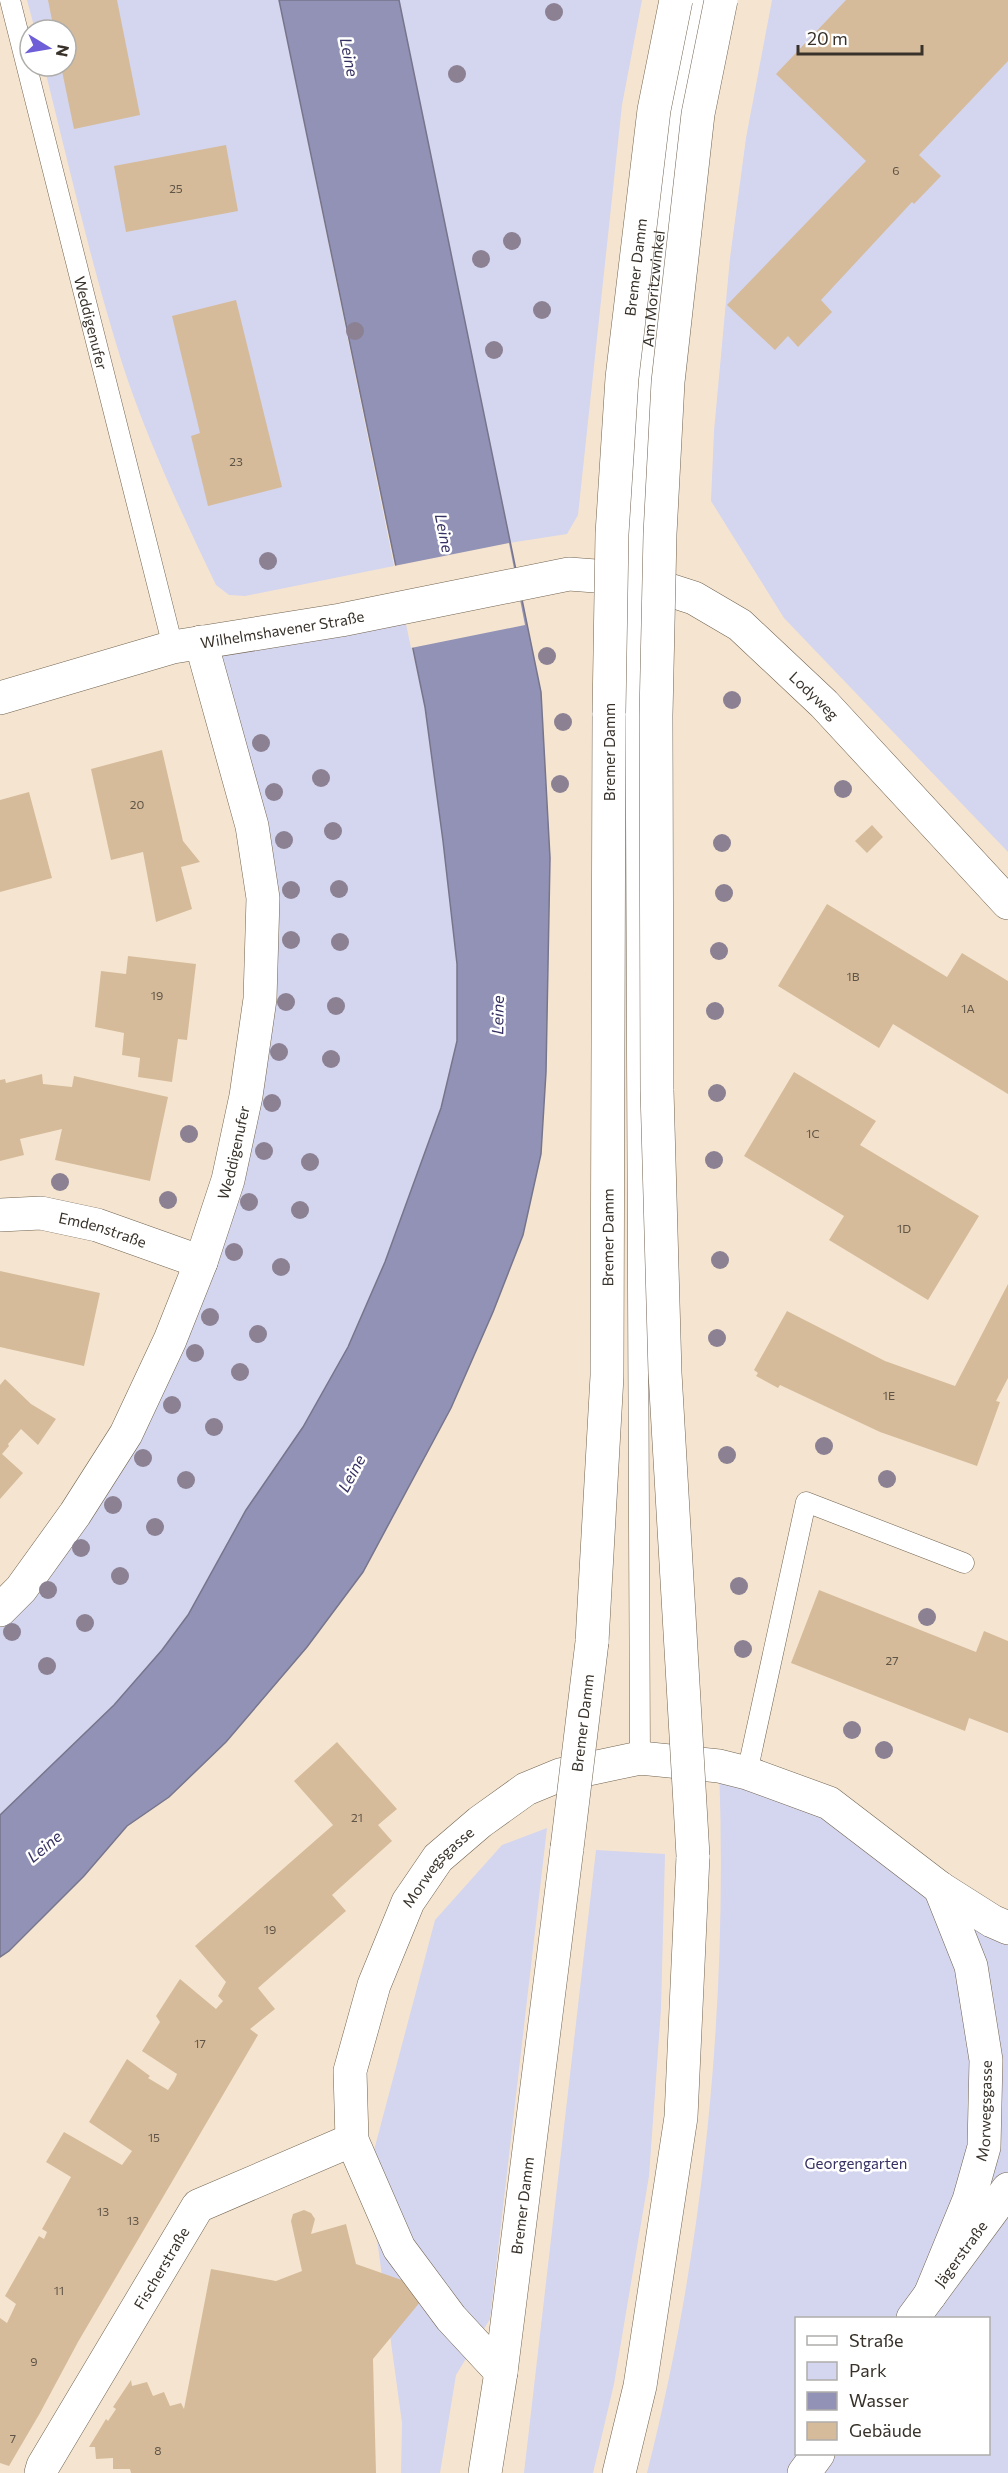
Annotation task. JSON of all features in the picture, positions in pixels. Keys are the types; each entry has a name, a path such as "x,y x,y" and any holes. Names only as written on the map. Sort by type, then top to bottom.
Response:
{"street":[{"name":"Bremer Damm","path":"485,2473 501,2372 592,1642 607,1376 609,713 612,534 622,378 637,245 654,110 676,0"},
{"name":"Am Moritzwinkel","path":"634,579 641,414 655,262 669,153 698,0"},
{"path":"619,2473 640,2386 681,2117 693,1856 665,1373 657,1090 656,715 660,534 668,382 698,114 721,0"},
{"name":"Wilhelmshavener Straße","path":"0,698 187,645 341,620 569,574"},
{"name":"Lodyweg","path":"569,574 634,579 694,598 740,625 824,704 1008,903"},
{"name":"Weddigenufer","path":"0,1610 21,1589 75,1514 126,1434 170,1340 201,1262 228,1180 246,1096 260,999 263,898 252,826 187,645"},
{"name":"Emdenstraße","path":"0,1215 41,1213 97,1225 201,1262"},
{"name":"Morwegsgasse","path":"501,2372 451,2318 399,2248 352,2140 350,2072 374,1984 408,1902 438,1858 480,1822 526,1790 560,1775 640,1758 719,1766 747,1773 829,1803 940,1888 992,1921 1008,1928"},
{"name":"Morwegsgasse","path":"921,2307 969,2200 984,2147 986,2060 971,1966 940,1888"},
{"name":"Fischerstraße","path":"40,2473 198,2206 352,2140"},
{"name":"Jägerstraße","path":"921,2307 1008,2189"},
{"path":"804,2473 817,2455"}],"lane":[{"name":"Weddigenufer","path":"10,0 187,645"},
{"path":"634,579 640,1758"},
{"path":"747,1773 807,1502 964,1563"}],"green space":[{"path":"27,0 279,0 394,566 245,596 229,595 216,585 154,450 123,366 81,217 47,78 78,78 78,18 32,18"},
{"path":"399,0 642,0 622,105 578,515 567,534 509,543"},
{"path":"772,0 1008,0 1008,852 784,618 711,501 714,431 730,258 746,138"},
{"path":"403,608 425,707 457,964 457,1041 441,1108 385,1262 348,1347 303,1428 246,1510 188,1615 162,1650 114,1705 0,1815 0,1610 75,1514 201,1262 263,898 201,642"},
{"name":"Georgengarten","path":"719,1766 747,1773 1008,1928 1008,2473 647,2473 667,2387 698,2211 708,2122 720,1944"},
{"path":"547,1828 490,2319 456,2375 440,2473 401,2473 402,2423 368,2173 435,1920 502,1845"},
{"path":"596,1850 665,1854 661,2009 649,2176 614,2384 593,2473 524,2473"}],"water":[{"name":"Leine","path":"279,0 399,0 541,692 550,858 546,1072 541,1154 523,1235 493,1312 451,1408 363,1572 307,1647 226,1742 169,1797 127,1826 84,1876 9,1951 0,1957 0,1815 114,1705 162,1650 188,1615 246,1510 303,1427 348,1347 385,1262 441,1108 457,1041 457,964 425,707"}],"pier":[{"path":"509,543 525,625 411,648 394,566"}],"building":[{"path":"48,0 117,0 140,115 74,129 63,78 78,78 78,18 52,18"},
{"path":"846,0 1008,0 1008,61 919,155 941,176 914,204 912,202 821,300 832,312 798,347 788,336 775,350 727,305 866,161 776,74"},
{"path":"226,145 238,211 126,232 114,166"},
{"path":"236,300 282,487 208,506 191,436 200,433 172,316"},
{"path":"162,750 183,841 200,862 181,867 192,909 156,922 143,852 111,860 91,769"},
{"path":"29,792 52,878 0,892 0,800"},
{"path":"872,825 883,837 867,853 855,841"},
{"path":"827,904 947,977 962,953 1008,981 1008,1094 893,1024 879,1048 778,986"},
{"path":"128,956 196,964 187,1040 178,1039 172,1082 138,1077 140,1058 122,1055 124,1033 95,1027 101,971 126,974"},
{"path":"794,1072 876,1121 860,1145 979,1216 928,1300 829,1240 844,1216 744,1156"},
{"path":"42,1074 43,1084 72,1087 74,1076 168,1097 150,1181 55,1160 62,1129 20,1139 24,1155 0,1161 0,1080 5,1079 6,1083"},
{"path":"0,1271 100,1293 84,1366 0,1347"},
{"path":"1008,1284 1008,1378 996,1401 1000,1402 977,1466 880,1432 780,1385 778,1388 756,1376 758,1373 754,1370 787,1311 885,1361 955,1386"},
{"path":"5,1379 31,1404 56,1419 38,1445 21,1429 8,1444 9,1446 2,1454 23,1473 0,1499 0,1385"},
{"path":"819,1590 976,1652 984,1631 1008,1641 1008,1733 969,1718 965,1731 791,1663"},
{"path":"337,1742 397,1809 378,1825 392,1841 332,1895 346,1911 258,1988 275,2009 250,2029 258,2035 78,2342 9,2466 0,2463 0,2318 7,2323 16,2304 5,2296 39,2236 44,2239 47,2232 42,2229 71,2177 46,2162 64,2132 122,2165 132,2151 89,2122 127,2059 150,2076 148,2078 168,2090 174,2081 177,2074 142,2051 160,2022 156,2016 180,1979 216,2009 223,2001 218,1996 226,1982 195,1946 333,1825 294,1781"},
{"path":"304,2210 311,2213 315,2219 311,2234 346,2224 356,2264 430,2290 373,2359 376,2473 131,2473 130,2469 113,2469 113,2458 96,2459 95,2447 89,2447 106,2419 108,2421 116,2409 113,2407 131,2380 132,2386 147,2382 153,2396 164,2392 170,2406 181,2403 184,2409 211,2269 276,2281 302,2271 291,2221 293,2214"}]}
